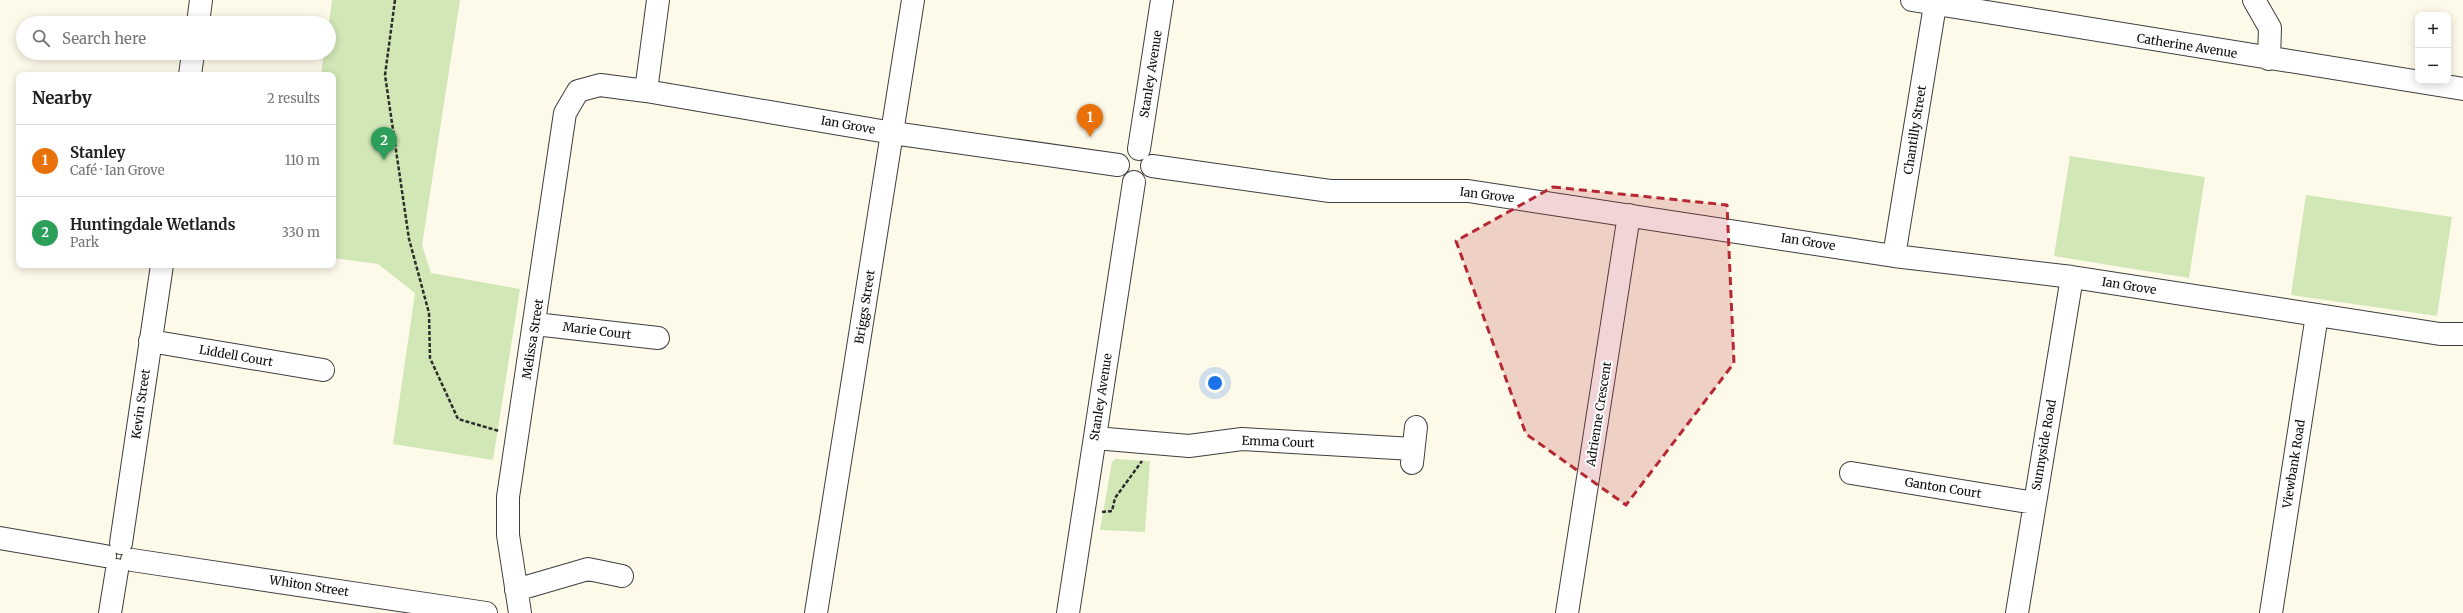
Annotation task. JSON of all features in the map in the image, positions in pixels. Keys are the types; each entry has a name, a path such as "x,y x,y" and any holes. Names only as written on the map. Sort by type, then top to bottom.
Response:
{"street":[{"path":"199,16 202,0"},
{"path":"646,91 658,0"},
{"name":"Briggs Street","path":"816,613 913,0"},
{"name":"Stanley Avenue","path":"1145,158 1162,0"},
{"name":"Catherine Avenue","path":"1912,0 2269,59 2463,89"},
{"path":"2254,0 2270,28 2269,59"},
{"name":"Chantilly Street","path":"1894,256 1935,5"},
{"path":"191,72 193,60"},
{"name":"Ian Grove","path":"578,92 600,85 646,91 892,133 1118,165"},
{"name":"Melissa Street","path":"514,606 508,535 508,497 535,324 565,113 578,92"},
{"path":"1126,151 1145,158 1148,176 1134,182 1124,177 1118,165 1122,155 1126,151"},
{"name":"Ian Grove","path":"1145,158 1330,192 1468,191 1894,256 2072,277 2440,334 2463,334"},
{"name":"Stanley Avenue","path":"1068,613 1134,182"},
{"name":"Adrienne Crescent","path":"1567,613 1629,215"},
{"name":"Kevin Street","path":"110,613 162,268"},
{"name":"Sunnyside Road","path":"2017,613 2072,277"},
{"name":"Viewbank Road","path":"2271,613 2317,315"},
{"name":"Marie Court","path":"535,324 658,338"},
{"name":"Liddell Court","path":"150,341 323,370"},
{"name":"Emma Court","path":"1095,438 1189,446 1242,439 1413,456 1416,427"},
{"name":"Ganton Court","path":"1851,473 2034,503"},
{"name":"Whiton Street","path":"0,538 486,613"},
{"path":"514,606 588,570 622,576"}],"path":[{"path":"395,0 385,75 409,239 429,312 430,358 458,420 518,436"},
{"path":"1102,512 1112,510 1115,498 1145,456"}],"highlighted area":[{"path":"1553,187 1727,205 1734,363 1626,505 1526,434 1456,241"}],"green space":[{"path":"332,0 460,0 422,245 431,273 520,289 493,460 393,444 415,293 378,264 336,258 336,72 321,72 323,60 336,60 336,16 330,16"},
{"path":"2070,156 2205,177 2189,278 2054,256"},
{"path":"2306,195 2452,217 2437,316 2291,295"},
{"path":"1116,459 1150,461 1145,532 1100,530 1112,462"}],"place":[{"name":"Stanley","path":"1090,137"},
{"name":"Huntingdale Wetlands","path":"384,160"}]}
